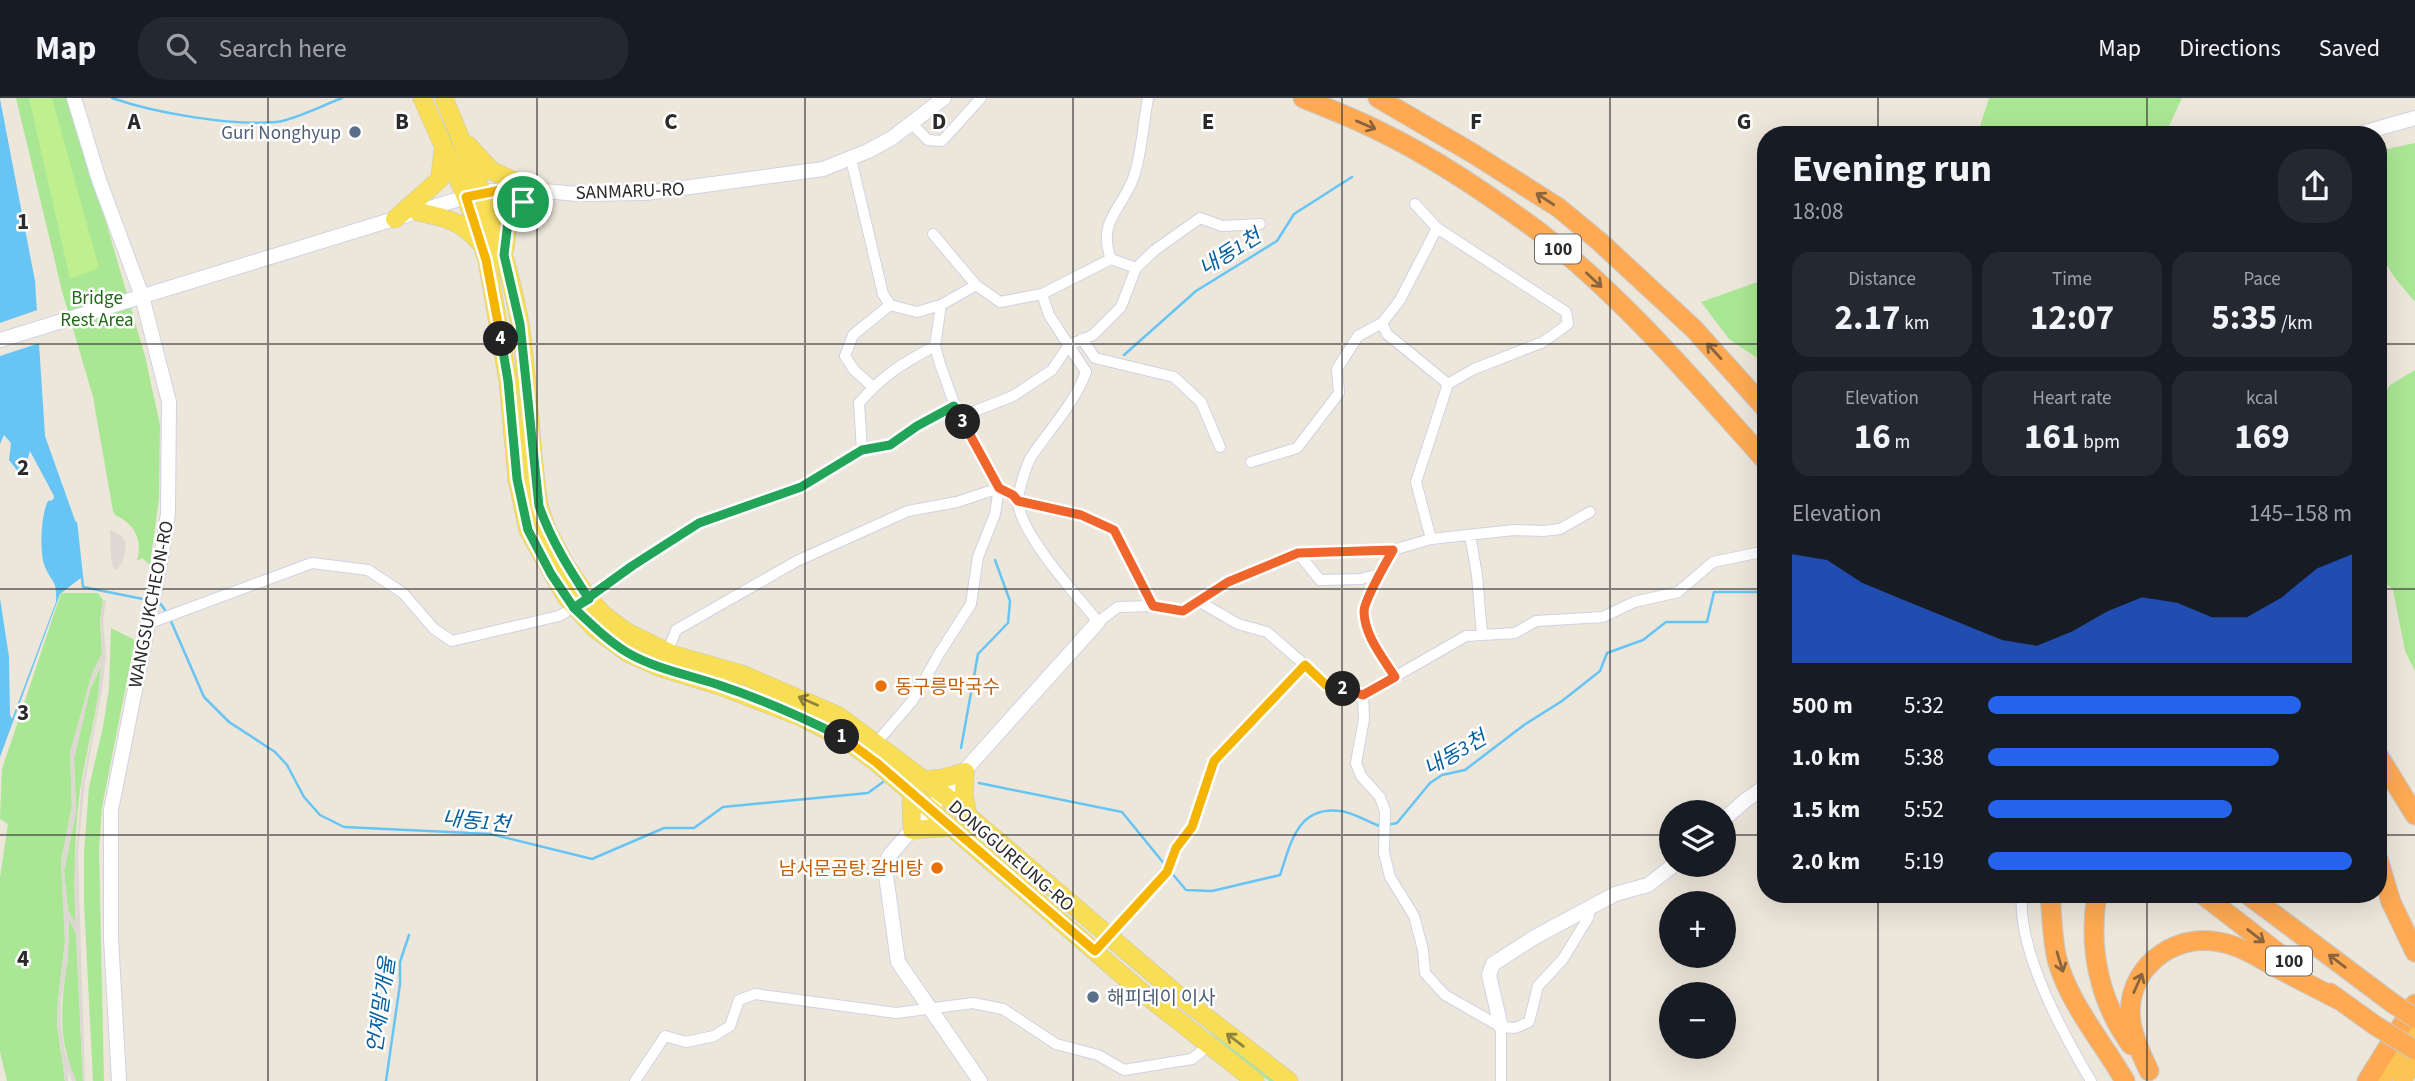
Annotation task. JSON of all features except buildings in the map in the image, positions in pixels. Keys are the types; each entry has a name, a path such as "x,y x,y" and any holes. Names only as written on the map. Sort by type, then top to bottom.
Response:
{"highway":[{"name":"100","path":"1304,98 1382,132 1462,178 1535,230 1621,306 1757,451"},
{"name":"100","path":"1378,98 1559,208 1694,329 1757,398"},
{"path":"2387,770 2415,815"},
{"path":"2387,888 2395,913 2415,952"},
{"path":"2051,903 2057,959 2089,1026 2123,1076"},
{"path":"2082,903 2080,930 2087,988 2123,1076"},
{"path":"2096,903 2093,934 2101,988 2122,1033 2152,1076"},
{"name":"100","path":"2214,903 2339,1000 2415,1050"},
{"name":"100","path":"2259,903 2415,1018"},
{"path":"2152,1076 2131,1022 2132,996 2137,982 2152,960 2175,945 2202,940 2235,946 2339,1000"},
{"path":"2367,1081 2415,1004"},
{"path":"2381,1081 2415,1027"},
{"path":"2402,1081 2415,1060"}],"main road":[{"name":"DONGGUREUNG-RO","path":"422,98 444,146 474,195 504,255 520,324 539,506 547,530 582,604"},
{"name":"DONGGUREUNG-RO","path":"444,98 458,132 474,195 508,381 517,479 528,530 551,574 582,604 605,616 665,660 720,686 801,717 846,740 917,786 944,795 1107,937 1289,1081"},
{"path":"458,132 492,171 537,190 509,214 504,255"},
{"path":"395,219 440,179 444,146"},
{"path":"418,212 450,219 468,229 482,246"},
{"name":"DONGGUREUNG-RO","path":"665,660 744,675 839,716 876,743 917,786 930,808 951,827 1208,1046 1255,1081"},
{"path":"951,827 912,830 917,786 965,772 964,795 968,817"}],"street":[{"name":"WANGSUKCHEON-RO","path":"74,98 169,402 168,514 153,621 111,810 111,938 119,1081"},
{"name":"SANMARU-RO","path":"0,340 474,195 501,190 600,195 646,193 823,169 851,159 892,138 944,98"},
{"path":"912,124 928,140 942,141 981,98"},
{"path":"1111,259 1106,246 1107,224 1133,178 1148,98"},
{"path":"2387,126 2415,118"},
{"path":"851,159 883,294 890,305 917,312 941,305 976,285"},
{"path":"1415,204 1437,229 1566,312 1568,324 1543,342 1474,369 1448,384 1416,482 1431,539"},
{"path":"960,417 1013,396 1052,370 1069,345 1093,335 1121,307 1136,268 1155,250 1200,218 1222,226 1260,224"},
{"path":"1251,462 1297,448 1339,393 1337,369 1358,336 1382,323 1400,300 1437,229"},
{"path":"933,234 976,285 1000,302 1042,294 1111,259 1136,268"},
{"path":"1018,501 1029,461 1079,391 1086,372 1049,315 1042,294"},
{"path":"873,387 854,370 845,356 853,335 890,305"},
{"path":"941,305 935,346 954,406 999,488 1013,495 1018,501 1024,522 1034,539 1098,622"},
{"path":"1382,323 1387,334 1448,384"},
{"path":"1082,339 1095,358 1174,377 1201,402 1220,446"},
{"path":"862,450 859,403 873,387 909,359 935,346"},
{"path":"153,621 312,563 369,570 403,593 433,629 452,641 559,616 582,604 632,566 699,523 801,487 862,450 890,445 917,426 954,406"},
{"path":"665,660 677,631 797,561 908,511 957,502 999,488"},
{"path":"876,743 914,700 971,604 978,557 995,514 999,488"},
{"path":"1018,501 1081,515 1114,530 1153,606"},
{"path":"980,1081 898,962 885,868 890,856 930,808 1098,622 1118,607 1153,606 1183,611 1228,582 1298,553 1393,550 1431,539 1514,530 1560,529 1590,512"},
{"path":"1470,535 1477,575 1482,635"},
{"path":"1393,550 1364,610 1371,640 1395,677"},
{"path":"1298,553 1320,580 1361,579 1380,574"},
{"path":"1200,602 1238,624 1267,632 1326,685 1363,695 1466,636 1515,633 1536,621 1602,617 1634,602 1678,592 1713,562 1757,553"},
{"path":"1095,951 1168,868 1176,848 1192,827 1214,761 1305,665"},
{"path":"1363,695 1364,719 1356,763 1361,776 1380,797 1385,811 1384,853 1390,877 1413,916 1423,950 1425,973 1445,995 1502,1027 1515,1028 1530,1022 1538,986 1563,959 1588,918 1590,908"},
{"path":"1736,809 1757,792"},
{"path":"1501,1081 1502,1027 1489,975 1493,964 1525,943 1615,894 1648,885 1659,876"},
{"path":"2021,903 2034,963 2046,997 2091,1081"},
{"path":"635,1081 665,1036 687,1042 714,1036 730,1026 739,1000 755,994 896,1013 973,1003 1003,1009 1056,1044 1098,1055 1123,1076 1192,1059 1208,1046"}],"green space":[{"name":"Bridge Rest Area","path":"16,98 70,98 145,356 160,425 159,498 150,565 142,558 137,561 139,546 136,533 113,511 93,397 62,291"},
{"path":"29,98 52,98 99,268 70,279"},
{"path":"1989,98 2182,98 2169,126 1980,126"},
{"path":"2415,143 2415,302 2387,265 2387,149"},
{"path":"1757,282 1757,358 1729,339 1701,302"},
{"path":"2415,370 2415,671 2405,651 2393,589 2387,585 2387,389"},
{"path":"61,593 98,593 103,600 100,621 102,653 92,674 70,753 72,805 61,862 65,940 57,1024 65,1081 7,1081 0,1052 0,877 8,824 0,819 2,769"},
{"path":"111,628 135,640 102,807 99,849 104,1081 93,1081 84,853 89,787 109,688"},
{"path":"102,663 78,807 75,858 76,925 68,910 64,871 76,812 74,759 90,690"},
{"path":"69,919 76,933 83,1081 76,1081 63,1035"},
{"path":"1165,994 1278,1081 1269,1081 1254,1070"}],"shaded area":[{"path":"110,530 122,536 126,543 124,558 117,570 113,567 111,558"},
{"path":"103,600 106,600 103,622 106,653 103,684 85,782 78,853 85,1081 76,933 69,920 61,1025 65,1052 76,1081 72,1081 68,1072 68,1081 65,1081 57,1024 65,940 61,862 72,805 70,753 92,674 102,653 100,621","holes":["101,663 97,707 81,790 74,875 75,923 68,910 64,871 76,812 74,759 90,690"]}],"water":[{"path":"0,99 35,281 45,436 76,523 82,577 60,594 0,757 0,598 9,657 12,719 56,602 56,595 55,586 43,561 41,543 46,507 54,496 30,451 22,477 9,460 11,443 4,435 0,444"}],"pier":[{"path":"40,309 43,342 0,356 0,323"}],"waterway":[{"path":"112,98 149,109 193,117 258,123 291,119 342,98"},
{"name":"내동1천","path":"1124,355 1196,291 1277,241 1294,214 1352,177"},
{"name":"내동1천","path":"76,523 83,587 143,599"},
{"name":"내동1천","path":"961,748 978,654 1008,623 1010,601 995,560"},
{"name":"내동3천","path":"1387,825 1397,823 1430,783 1442,775 1465,770 1524,725 1562,701 1600,671 1607,653 1643,640 1666,622 1707,622 1714,592 1757,592"},
{"name":"내동1천","path":"160,603 167,613"},
{"name":"내동1천","path":"170,619 204,697 229,722 275,752 287,765 304,797 320,815 344,827 491,834 592,859 664,828 694,828 723,807 868,793 883,782"},
{"name":"내동3천","path":"979,783 1122,812 1166,866"},
{"name":"내동3천","path":"1170,871 1186,890 1212,891 1280,875 1292,839 1305,821 1314,814 1340,811 1380,826"},
{"name":"언제말개울","path":"386,1081 400,984 400,962 409,935"}],"place":[{"name":"Guri Nonghyup","path":"355,132"},
{"name":"동구릉막국수","path":"881,686"},
{"name":"남서문곰탕.갈비탕","path":"937,868"},
{"name":"해피데이 이사","path":"1093,997"}],"route":[{"path":"523,202 509,214 504,255 520,324 539,506 547,530 566,566 589,599 574,608 594,628 628,653 661,668 720,686 801,717 846,740 877,763 1095,951 1167,872 1176,848 1192,827 1214,761 1305,665 1326,685 1363,695 1395,677 1371,640 1364,610 1393,550 1298,553 1228,582 1183,611 1153,606 1114,530 1081,515 1018,501 1013,495 999,488 954,406 917,426 890,445 862,450 801,487 699,523 632,566 589,599 574,608 551,574 528,530 517,479 508,381 486,260 466,197 501,190 541,190 523,202"}]}
